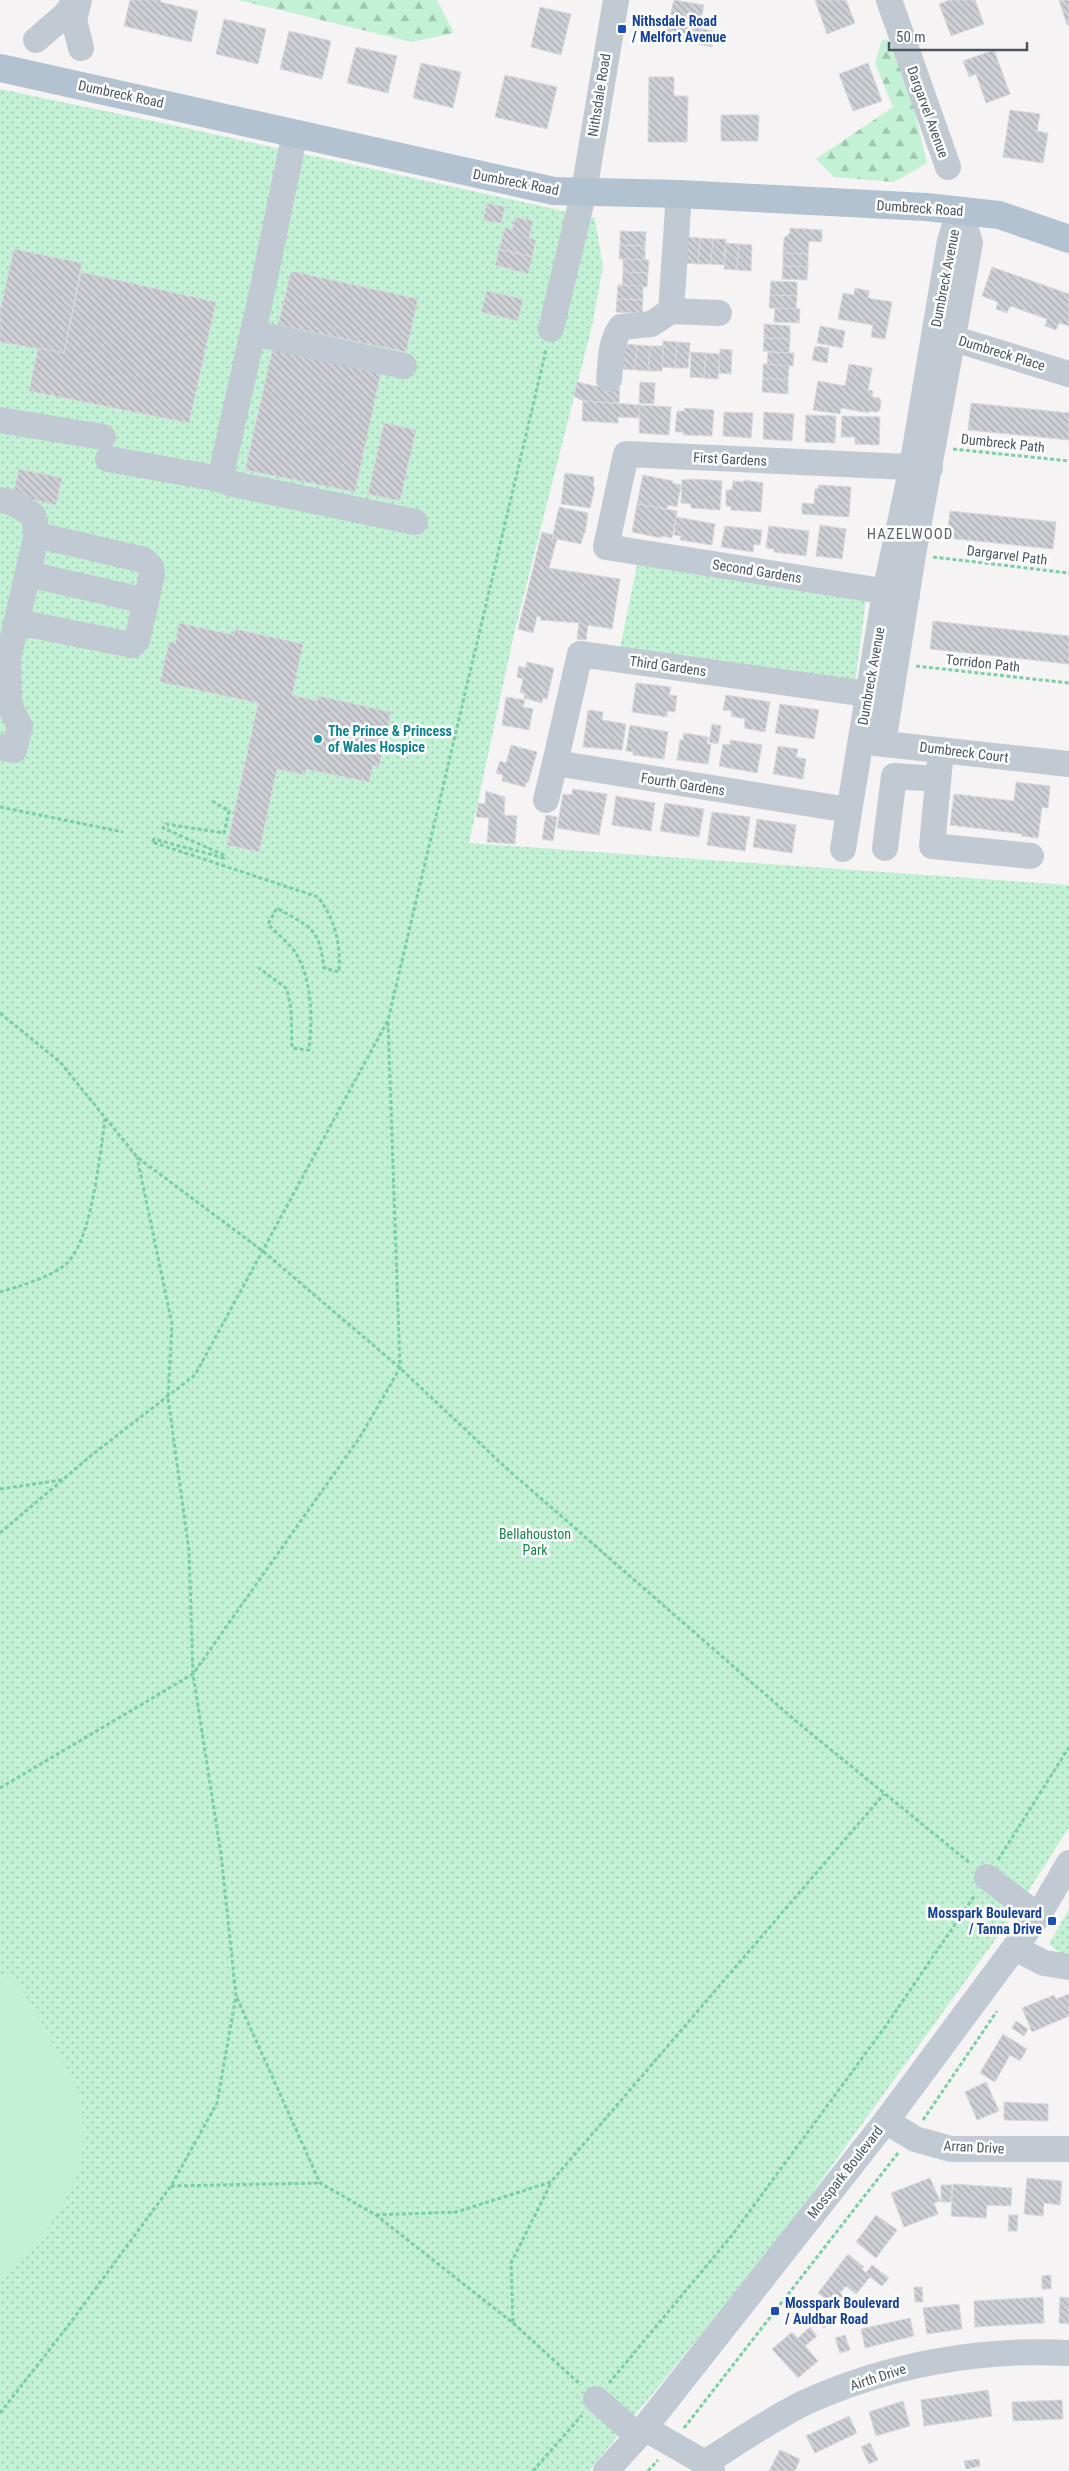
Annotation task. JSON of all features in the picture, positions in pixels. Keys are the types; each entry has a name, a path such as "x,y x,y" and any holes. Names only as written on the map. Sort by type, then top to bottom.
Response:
{"main road":[{"name":"Dumbreck Road","path":"0,68 554,191 679,194 960,210 1000,215 1069,239"}],"street":[{"path":"36,40 65,15 78,0"},
{"path":"78,0 74,20 81,48"},
{"name":"Nithsdale Road","path":"551,330 584,191 616,0"},
{"name":"Dargarvel Avenue","path":"888,0 948,167"},
{"path":"220,479 295,133"},
{"path":"671,311 679,194"},
{"name":"Dumbreck Avenue","path":"843,849 848,810 872,742 895,664 896,594 913,555 944,336 970,243 960,210"},
{"path":"609,380 612,347 615,335 621,327 651,324 671,311 719,313"},
{"path":"253,333 404,366"},
{"name":"Dumbreck Place","path":"944,336 1069,374"},
{"path":"0,420 233,484 415,522"},
{"name":"First Gardens","path":"606,547 626,454 925,461"},
{"name":"Dumbreck Avenue","path":"872,742 868,694 896,594 925,461"},
{"path":"0,500 12,502 34,515 37,536 8,659 9,705 20,726 14,750 0,747"},
{"path":"17,622 132,645 137,640 152,575 151,567 144,560 37,536"},
{"name":"Second Gardens","path":"606,547 896,594"},
{"path":"28,574 146,601"},
{"name":"Third Gardens","path":"555,763 580,654 868,694"},
{"name":"Dumbreck Court","path":"872,742 1069,764"},
{"path":"941,750 932,846 1031,856"},
{"path":"546,800 555,763"},
{"name":"Fourth Gardens","path":"555,763 848,810"},
{"path":"885,848 894,776 938,779"},
{"name":"Mosspark Boulevard","path":"606,2471 641,2432 886,2121 1038,1916 1069,1863"},
{"path":"987,1877 1038,1916"},
{"path":"1015,1948 1044,1963 1069,1967"},
{"name":"Arran Drive","path":"886,2121 911,2136 951,2149 1069,2149"},
{"name":"Airth Drive","path":"709,2467 761,2427 807,2402 889,2372 932,2362 983,2355 1069,2353"},
{"path":"596,2399 641,2432 672,2444 709,2467"}],"path":[{"path":"0,1533 93,1454 168,1398 195,1375 264,1252 388,1020 551,330"},
{"name":"Dumbreck Path","path":"925,461 1069,461"},
{"name":"Dargarvel Path","path":"913,555 1069,573"},
{"name":"Torridon Path","path":"895,664 1069,683"},
{"path":"212,800 229,811 224,833 166,824 162,828 224,855 224,858 154,839 152,842 318,896 336,926 339,972 324,968 317,935 304,924 278,908 268,924 297,955 306,985 312,1016 308,1050 292,1048 291,1008 287,988 259,968"},
{"path":"0,808 123,832"},
{"path":"0,1013 60,1062 137,1157 264,1252 400,1368 505,1467 797,1722 987,1877"},
{"path":"0,1788 193,1674 360,1437 400,1368 388,1020"},
{"path":"0,1292 27,1285 67,1263 84,1234 97,1181 105,1118"},
{"path":"0,2413 68,2326 171,2186 217,2103 236,1996 221,1854 193,1674 189,1551 168,1398 172,1324 137,1157"},
{"path":"0,1489 63,1480"},
{"path":"533,2471 596,2399 733,2234 885,2027 987,1877 1069,1747"},
{"path":"513,2323 511,2263 551,2182 884,1794"},
{"path":"236,1996 320,2183"},
{"path":"648,2471 672,2444 911,2136 1002,2004"},
{"path":"376,2215 456,2212 551,2182"},
{"path":"171,2186 320,2183 376,2215 513,2323 596,2399"}],"green space":[{"path":"238,0 437,0 454,33 412,42"},
{"path":"882,40 898,41 927,163 894,182 834,177 816,159 893,107 875,63"},
{"name":"Bellahouston Park","path":"0,89 595,218 603,267 592,326 514,634 469,843 1069,885 1069,1827 1014,1914 773,2247 589,2471 0,2471"},
{"path":"637,565 866,600 855,683 620,648"},
{"path":"1069,1909 1069,1955 1061,1954 1049,1944"},
{"path":"0,1973 8,1977 22,1990 69,2072 75,2086 82,2116 83,2144 78,2170 68,2195 55,2218 20,2263 0,2284"}],"building":[{"path":"130,0 161,0 160,2 198,11 191,42 124,26"},
{"path":"674,0 704,5 699,28 716,32 712,47 665,37"},
{"path":"815,0 846,0 855,23 827,34"},
{"path":"949,0 975,0 984,24 951,36 939,4"},
{"path":"1059,0 1069,0 1069,25 1067,25"},
{"path":"540,7 571,14 561,55 531,47"},
{"path":"224,19 266,29 258,64 216,54"},
{"path":"289,31 331,41 322,79 280,69"},
{"path":"356,47 397,56 388,93 347,83"},
{"path":"994,50 1010,94 986,103 976,74 969,77 963,61"},
{"path":"421,63 461,72 453,108 413,98"},
{"path":"868,63 882,101 853,111 839,74"},
{"path":"505,75 557,87 547,129 495,117"},
{"path":"649,77 674,77 674,96 688,96 687,142 648,142"},
{"path":"1010,110 1040,114 1037,131 1048,133 1043,163 1003,157"},
{"path":"721,115 759,115 758,141 721,141"},
{"path":"487,203 505,207 501,223 483,220"},
{"path":"515,217 533,221 529,238 536,240 532,257 499,249 505,228 512,230"},
{"path":"790,228 822,230 822,242 809,241 808,254 783,253 784,238 790,233"},
{"path":"620,231 646,232 645,246 620,245"},
{"path":"686,237 700,238 698,264 685,263"},
{"path":"700,238 713,239 711,264 698,264"},
{"path":"713,239 726,239 724,265 711,264"},
{"path":"726,243 739,244 737,270 724,269"},
{"path":"739,244 752,245 751,271 737,270"},
{"path":"620,245 645,246 645,260 619,259"},
{"path":"14,249 82,263 64,353 0,342 0,310"},
{"path":"499,249 532,257 528,274 495,265"},
{"path":"783,253 808,254 808,267 783,266"},
{"path":"623,259 649,260 648,273 623,272"},
{"path":"783,266 808,267 807,280 782,279"},
{"path":"992,267 1069,294 1069,326 1059,323 1056,330 1045,326 1047,319 1010,306 1007,313 996,309 998,302 982,296"},
{"path":"291,271 418,299 406,352 278,325"},
{"path":"81,272 216,302 189,423 29,391 38,348 64,353"},
{"path":"623,272 648,273 647,287 622,285"},
{"path":"771,281 797,282 797,296 770,295"},
{"path":"618,285 643,286 643,300 617,299"},
{"path":"855,288 869,291 868,298 892,302 885,339 871,337 873,325 838,319 843,293 854,295"},
{"path":"487,291 523,299 518,321 481,312"},
{"path":"770,295 797,296 796,309 769,308"},
{"path":"617,299 643,300 642,313 616,312"},
{"path":"775,308 800,309 799,323 774,322"},
{"path":"764,324 790,326 790,339 764,338"},
{"path":"820,326 845,331 842,348 817,343"},
{"path":"764,338 790,339 789,353 763,351"},
{"path":"663,341 677,342 675,368 662,367"},
{"path":"677,342 690,343 688,368 675,368"},
{"path":"274,343 383,363 355,492 245,470"},
{"path":"624,344 637,345 635,370 622,369"},
{"path":"637,345 650,346 648,371 635,370"},
{"path":"650,346 663,346 662,371 648,371"},
{"path":"815,346 829,348 827,363 812,360"},
{"path":"720,349 732,350 731,374 719,373"},
{"path":"691,352 706,353 704,378 690,377"},
{"path":"768,352 794,353 793,366 767,365"},
{"path":"706,353 720,354 718,379 704,378"},
{"path":"763,364 789,366 788,380 763,378"},
{"path":"849,364 872,368 868,390 873,391 872,397 879,398 881,401 880,410 877,412 869,411 869,413 841,408 840,414 813,410 818,381 845,386"},
{"path":"763,378 788,380 788,394 762,392"},
{"path":"577,382 620,388 619,403 583,401 574,396"},
{"path":"640,382 655,383 654,404 639,403"},
{"path":"583,401 640,405 640,418 618,417 618,423 582,421"},
{"path":"971,403 1069,413 1069,440 968,430"},
{"path":"640,405 671,407 669,435 639,433"},
{"path":"684,408 714,410 712,436 683,435 683,432 675,432 677,411 685,411"},
{"path":"724,412 753,413 751,438 723,436"},
{"path":"764,412 794,414 792,441 763,439"},
{"path":"806,415 836,416 835,443 805,442"},
{"path":"842,416 880,417 879,445 855,444 855,437 841,437"},
{"path":"384,423 416,430 400,501 368,494"},
{"path":"19,469 62,478 56,505 13,495"},
{"path":"565,473 594,477 593,487 595,487 590,508 561,504"},
{"path":"643,475 673,481 672,483 681,485 677,507 668,505 667,509 637,504"},
{"path":"682,480 722,481 720,510 691,508 691,504 681,503"},
{"path":"744,480 763,483 761,512 731,510 731,506 726,506 726,490 732,490 733,481 744,482"},
{"path":"819,485 851,487 849,517 802,514 802,503 814,504 815,489 818,489"},
{"path":"637,504 677,511 672,538 662,536 661,538 632,532"},
{"path":"559,507 588,513 581,544 552,538"},
{"path":"950,511 1056,522 1053,549 947,538"},
{"path":"676,517 715,524 712,545 680,540 681,536 674,535"},
{"path":"820,525 846,529 842,559 816,556"},
{"path":"725,526 762,530 760,545 754,544 753,552 721,547"},
{"path":"769,526 809,531 806,556 774,552 774,549 766,548"},
{"path":"542,532 553,535 552,538 557,539 549,568 620,579 612,629 588,625 586,640 577,639 579,623 540,620 541,617 537,616 533,633 518,629"},
{"path":"933,621 1069,636 1069,664 930,649"},
{"name":"The Prince & Princess of Wales Hospice","path":"179,623 234,635 235,629 303,644 292,695 317,701 319,696 391,712 379,767 373,765 369,782 306,769 305,775 277,769 259,852 227,845 258,703 160,682 169,642 175,644"},
{"path":"527,662 554,668 547,699 543,698 542,703 524,698 525,694 520,692 523,679 517,677 519,666 526,668"},
{"path":"636,683 671,687 669,695 677,696 675,712 667,711 667,717 632,712"},
{"path":"726,695 770,702 765,732 744,728 745,719 731,716 732,711 723,710"},
{"path":"506,697 525,700 523,707 533,709 529,730 502,725"},
{"path":"780,704 819,710 814,739 775,733"},
{"path":"588,710 603,712 602,720 626,724 622,750 583,747"},
{"path":"712,724 721,726 718,744 709,742"},
{"path":"630,725 668,732 664,759 633,755 633,752 626,751"},
{"path":"684,733 708,737 707,744 711,744 708,764 677,760 680,740 683,740"},
{"path":"730,740 762,745 757,773 719,766 723,744 730,745"},
{"path":"511,745 537,752 528,783 526,782 525,787 502,781 503,775 496,773 500,761 506,763"},
{"path":"778,746 798,749 796,757 806,759 803,779 773,774"},
{"path":"1016,782 1050,786 1048,808 1042,807 1038,838 1022,836 1022,834 950,825 954,794 1014,801"},
{"path":"573,789 607,794 599,835 557,828 563,794 572,795"},
{"path":"486,791 505,797 504,815 517,816 515,844 487,842 489,818 476,817 478,803 485,804"},
{"path":"616,796 655,803 651,831 612,825"},
{"path":"665,803 704,809 699,837 660,831"},
{"path":"712,812 750,817 745,851 707,845"},
{"path":"546,815 557,817 553,841 542,839"},
{"path":"757,819 796,825 792,853 753,847"},
{"path":"1069,1994 1069,2016 1032,2032 1022,2008 1054,1995 1056,1999"},
{"path":"1016,2021 1028,2029 1024,2036 1012,2028"},
{"path":"1003,2034 1027,2049 1020,2061 1010,2055 995,2082 980,2073"},
{"path":"986,2082 999,2111 977,2120 965,2092"},
{"path":"1004,2102 1048,2104 1048,2121 1004,2120"},
{"path":"930,2178 940,2201 934,2203 938,2214 904,2227 891,2193"},
{"path":"1027,2178 1062,2181 1060,2205 1044,2203 1043,2216 1024,2214"},
{"path":"953,2184 1012,2188 1011,2206 987,2205 986,2218 951,2216"},
{"path":"941,2185 952,2185 951,2202 941,2202"},
{"path":"876,2215 897,2230 876,2258 856,2242"},
{"path":"1009,2215 1018,2215 1017,2231 1008,2231"},
{"path":"848,2254 864,2267 862,2269 866,2273 872,2265 889,2278 882,2286 870,2277 856,2294 846,2286 840,2293 845,2297 837,2308 818,2293"},
{"path":"1051,2275 1051,2289 1042,2289 1042,2276"},
{"path":"914,2287 922,2287 923,2302 915,2302"},
{"path":"1043,2297 1044,2323 975,2327 974,2301"},
{"path":"1060,2297 1069,2298 1069,2324 1059,2323"},
{"path":"959,2304 962,2329 927,2334 923,2308"},
{"path":"815,2307 831,2319 824,2328 808,2316"},
{"path":"910,2318 914,2336 865,2348 861,2329"},
{"path":"810,2327 817,2336 805,2346 818,2361 798,2378 772,2349 792,2332 798,2338"},
{"path":"845,2335 850,2350 840,2353 835,2338"},
{"path":"988,2390 992,2416 924,2426 921,2400"},
{"path":"1062,2400 1063,2419 1013,2421 1012,2402"},
{"path":"903,2401 910,2426 876,2436 869,2412"},
{"path":"849,2416 857,2433 815,2453 806,2436"},
{"path":"870,2443 878,2460 869,2464 861,2447"},
{"path":"780,2450 800,2459 795,2471 769,2471"},
{"path":"979,2459 980,2466 966,2469 964,2461"}],"place":[{"name":"Nithsdale Road / Melfort Avenue","path":"622,29"},
{"name":"The Prince & Princess of Wales Hospice","path":"318,739"},
{"name":"Mosspark Boulevard / Tanna Drive","path":"1052,1921"},
{"name":"Mosspark Boulevard / Auldbar Road","path":"775,2311"}],"district":[{"name":"HAZELWOOD","path":"910,534"}]}
